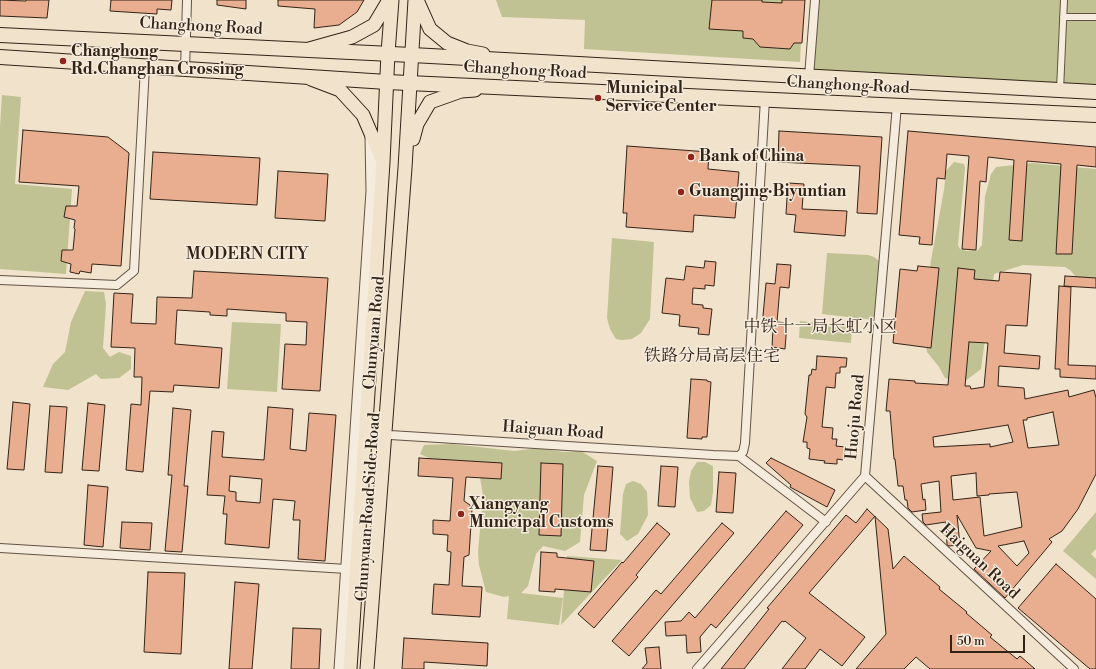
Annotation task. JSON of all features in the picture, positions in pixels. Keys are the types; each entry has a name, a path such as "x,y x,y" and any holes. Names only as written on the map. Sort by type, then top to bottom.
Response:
{"highway":[{"name":"Changhong Road","path":"0,35 307,49 1096,92"},
{"name":"Changhong Road","path":"0,57 387,82 1096,115"}],"main road":[{"path":"307,49 352,37 374,25 389,0"},
{"name":"Chunyuan Road","path":"350,669 392,0"},
{"path":"416,0 430,29 447,43 467,52 519,61"},
{"name":"Chunyuan Road","path":"367,669 387,435 416,0"},
{"path":"304,77 340,90 363,115 383,162"},
{"path":"405,168 417,124 430,102 461,91 516,88"}],"street":[{"path":"185,70 187,0"},
{"path":"809,77 815,0"},
{"path":"1060,90 1064,0"},
{"path":"1063,17 1096,17"},
{"path":"0,280 117,285 134,271 145,67"},
{"path":"765,99 745,443 743,452 739,456 826,522"},
{"name":"Huoju Road","path":"697,669 866,476 897,105"},
{"name":"Chunyuan Road Side Road","path":"374,669 387,435 414,132"},
{"name":"Chunyuan Road Side Road","path":"340,669 372,190 371,135"},
{"name":"Haiguan Road","path":"365,432 387,435 739,456"},
{"name":"Haiguan Road","path":"866,476 1074,669"},
{"path":"0,548 347,569"}],"green space":[{"path":"496,0 803,0 800,62 584,49 585,20 502,17"},
{"path":"815,0 1096,0 1096,92 809,77"},
{"path":"2,95 21,97 15,184 72,189 66,274 0,269 0,127"},
{"path":"954,162 964,164 965,168 958,245 960,249 967,251 978,250 982,245 985,196 991,174 996,167 1032,163 1096,169 1096,285 1076,277 1065,267 1023,265 994,274 981,369 964,382 945,378 939,367 927,352 923,325 931,260 946,171"},
{"path":"612,238 654,242 650,319 641,333 632,339 616,339 610,329 607,318"},
{"path":"827,253 868,255 879,261 874,320 822,314"},
{"path":"85,291 104,292 106,305 103,348 110,357 119,352 131,356 131,369 119,378 101,379 96,374 68,390 43,387 53,364 65,352 71,322"},
{"path":"800,321 852,326 851,343 799,338"},
{"path":"232,322 281,324 277,392 227,389"},
{"path":"452,444 514,451 540,448 563,452 581,451 597,461 584,495 580,542 565,551 543,546 536,554 528,586 521,593 563,598 559,625 507,619 509,596 504,597 486,592 479,565 478,552 483,496 479,471 442,464 420,454 424,445"},
{"path":"697,462 705,462 713,466 713,492 711,505 704,511 697,512 690,498 689,482 691,471"},
{"path":"633,481 641,484 647,492 648,515 638,534 627,541 620,534 623,494 626,484"},
{"path":"1096,512 1096,549 1091,554 1096,559 1096,579 1063,551"},
{"path":"567,556 622,560 561,625"}],"building":[{"path":"0,0 49,0 47,18 0,16"},
{"path":"111,0 172,0 171,10 157,9 157,14 110,11"},
{"path":"217,0 246,0 246,9 217,5"},
{"path":"278,0 364,0 357,12 339,25 314,28 315,9 278,6"},
{"path":"712,0 762,0 762,2 782,3 782,0 805,0 802,43 794,43 790,49 760,47 753,39 743,38 743,31 709,29"},
{"path":"23,130 108,137 129,153 121,266 92,264 91,273 80,271 79,274 70,272 71,264 61,261 62,250 73,250 75,220 64,217 66,206 77,206 79,186 19,182"},
{"path":"779,131 882,137 877,214 857,213 860,166 778,162"},
{"path":"908,131 1096,147 1096,167 1077,165 1072,254 1056,254 1061,164 1027,161 1022,241 1009,240 1014,160 988,157 986,182 980,181 976,250 962,249 969,156 947,154 945,179 937,178 932,245 919,244 920,237 899,235"},
{"name":"Guangjing·Biyuntian","path":"627,146 709,152 708,169 739,172 735,218 694,215 693,232 626,227 627,213 623,213"},
{"path":"153,152 260,158 257,205 150,199"},
{"path":"278,171 328,174 325,221 275,218"},
{"path":"788,183 804,184 802,209 847,211 845,236 794,232 796,215 786,214"},
{"path":"705,261 716,262 714,286 705,285 705,289 693,288 692,304 703,305 703,308 712,309 709,335 698,334 699,328 679,326 680,315 662,313 666,278 684,280 686,266 704,268"},
{"path":"777,264 791,265 789,288 780,287 777,322 787,323 785,349 772,347 773,328 762,327 766,283 775,284"},
{"path":"918,266 939,268 931,348 893,343 900,269 917,271"},
{"path":"958,268 975,270 974,279 999,281 1000,272 1031,274 1027,326 1006,325 1004,353 1040,356 1039,369 999,366 998,386 1024,388 1025,399 1068,390 1069,397 1094,390 1096,398 1096,474 1078,509 1062,531 1049,539 1052,542 1005,598 974,569 991,551 976,548 957,515 960,545 947,545 946,522 926,525 923,522 922,514 941,512 939,481 921,484 926,510 912,512 908,508 907,500 905,500 903,486 898,486 890,411 886,411 889,379 915,381 915,383 948,385","holes":["969,342 988,343 984,387 971,389 970,386 965,386","1053,412 1059,445 1028,448 1023,420 1027,420 1027,418","1008,425 1013,442 990,447 990,444 934,447 933,437","976,473 977,496 1017,492 1022,527 984,536 980,497 953,500 951,476","1024,541 1029,553 1017,566 998,546"]},
{"path":"194,271 328,278 320,391 282,389 285,344 306,345 307,322 286,321 286,313 227,309 227,316 210,315 210,312 177,310 175,344 222,348 219,388 174,385 173,392 150,391 143,472 126,470 131,404 141,405 142,377 134,377 135,348 111,347 114,293 133,294 131,323 156,324 157,297 192,298"},
{"path":"1065,276 1096,278 1096,288 1064,286"},
{"path":"1059,286 1071,287 1068,365 1096,366 1096,379 1060,377 1060,369 1055,369"},
{"path":"817,356 847,358 846,367 840,367 840,373 836,373 835,388 826,387 822,427 833,428 832,439 837,439 836,446 845,447 843,460 837,459 837,464 824,463 825,461 809,459 810,449 807,448 807,442 803,442 807,417 805,414 809,375 811,375 812,369 816,370"},
{"path":"691,379 707,380 711,382 707,437 702,437 702,439 687,438"},
{"path":"13,402 30,404 24,470 7,469"},
{"path":"88,403 105,405 99,471 82,470"},
{"path":"50,406 67,407 62,473 45,472"},
{"path":"268,407 293,409 290,449 306,451 309,413 336,415 325,561 298,559 300,520 293,520 295,501 273,499 269,548 225,544 227,514 223,514 225,496 207,495 212,431 224,432 222,457 264,460","holes":["230,476 262,479 260,503 236,501 236,492 229,491"]},
{"path":"173,408 191,410 184,486 188,486 182,552 165,551 172,475 168,475"},
{"name":"Xiangyang Municipal Customs","path":"419,458 502,463 501,479 466,477 464,501 470,505 472,509 469,555 464,557 462,586 482,587 480,617 432,614 434,584 449,585 451,552 447,551 448,535 433,534 433,520 450,521 453,478 418,476"},
{"path":"771,458 835,490 827,507 790,487 791,485 766,463"},
{"path":"541,463 563,464 561,536 539,535"},
{"path":"598,466 613,467 606,551 590,550"},
{"path":"661,466 678,467 675,507 658,506"},
{"path":"719,472 736,473 733,513 716,512"},
{"path":"88,485 108,487 103,547 84,545"},
{"path":"867,509 875,516 809,593 865,637 842,666 820,649 805,669 782,669 806,638 785,621 782,621 744,669 721,669 769,609 767,608 846,515 856,523"},
{"path":"786,511 803,525 716,628 711,624 700,637 701,652 687,653 686,635 666,636 665,622 681,621 689,612 695,618"},
{"path":"875,517 888,529 893,569 904,556 992,635 990,637 1017,659 1020,656 1035,669 930,669 916,657 904,669 856,669 886,634"},
{"path":"122,522 152,523 150,550 120,548"},
{"path":"657,523 670,534 636,575 638,577 594,628 578,614"},
{"path":"722,523 734,533 629,656 612,641 656,590 661,594"},
{"path":"541,552 557,553 557,557 594,561 591,592 555,589 555,592 539,591"},
{"path":"1056,564 1096,599 1096,669 1090,669 1018,608"},
{"path":"148,572 185,573 181,654 144,652"},
{"path":"235,582 259,584 252,669 229,669"},
{"path":"293,628 321,629 319,669 291,669"},
{"path":"404,638 488,643 487,666 424,662 424,669 402,669"},
{"path":"659,647 661,669 642,669 647,663 645,648"}],"place":[{"name":"Changhong Rd.Changhan Crossing","path":"63,61"},
{"name":"Municipal Service Center","path":"598,98"},
{"name":"Bank of China","path":"691,157"},
{"name":"Guangjing·Biyuntian","path":"681,192"},
{"name":"Xiangyang Municipal Customs","path":"461,514"}],"district":[{"name":"MODERN CITY","path":"247,255"},
{"name":"中铁十一局长虹小区","path":"820,328"},
{"name":"铁路分局高层住宅","path":"712,357"}]}
